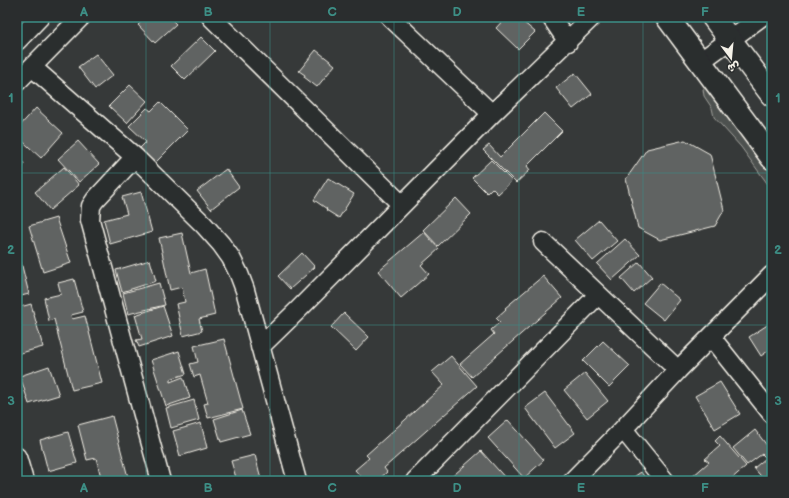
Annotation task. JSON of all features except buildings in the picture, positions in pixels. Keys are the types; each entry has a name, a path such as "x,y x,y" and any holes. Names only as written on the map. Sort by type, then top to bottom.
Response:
{"main road":[{"path":"668,17 772,158"},
{"path":"713,17 772,95"}],"street":[{"path":"17,41 40,17"},
{"path":"17,82 81,17"},
{"path":"211,17 402,205"},
{"path":"390,17 492,114"},
{"path":"551,17 568,42"},
{"path":"260,346 298,310 492,114 568,42 592,17"},
{"path":"701,61 761,17"},
{"path":"32,67 135,157 204,225 231,258 245,290 297,481"},
{"path":"135,157 94,200 91,206 90,220 162,481"},
{"path":"543,242 678,370"},
{"path":"572,481 678,370 772,275"},
{"path":"415,481 598,295"},
{"path":"711,337 772,414"},
{"path":"623,429 665,481"},
{"path":"17,457 24,481"}],"shaded area":[{"path":"707,88 772,166 772,190 741,147 714,117 712,108 704,96 703,89"}]}
